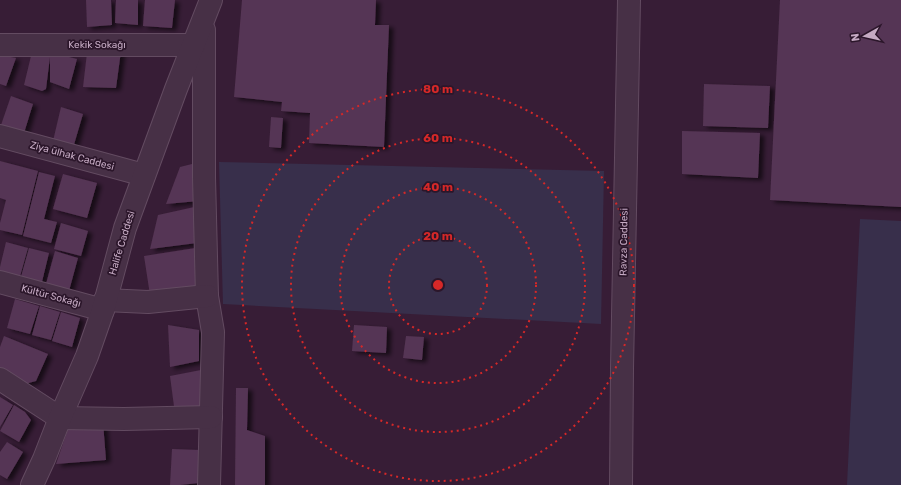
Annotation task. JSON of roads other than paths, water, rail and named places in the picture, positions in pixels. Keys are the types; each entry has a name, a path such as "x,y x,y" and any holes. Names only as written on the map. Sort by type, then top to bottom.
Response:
{"street":[{"name":"Ravza Caddesi","path":"621,485 629,0"},
{"name":"Halife Caddesi","path":"32,485 87,356 104,305 125,228 176,89 207,10"},
{"path":"207,10 204,178 207,296 213,332 210,478"},
{"name":"Kekik Sokağı","path":"0,45 194,45"},
{"name":"Ziya ülhak Caddesi","path":"0,136 144,175"},
{"name":"Kültür Sokağı","path":"0,282 104,305 207,296"},
{"path":"0,379 60,418 124,419 211,417"}]}
